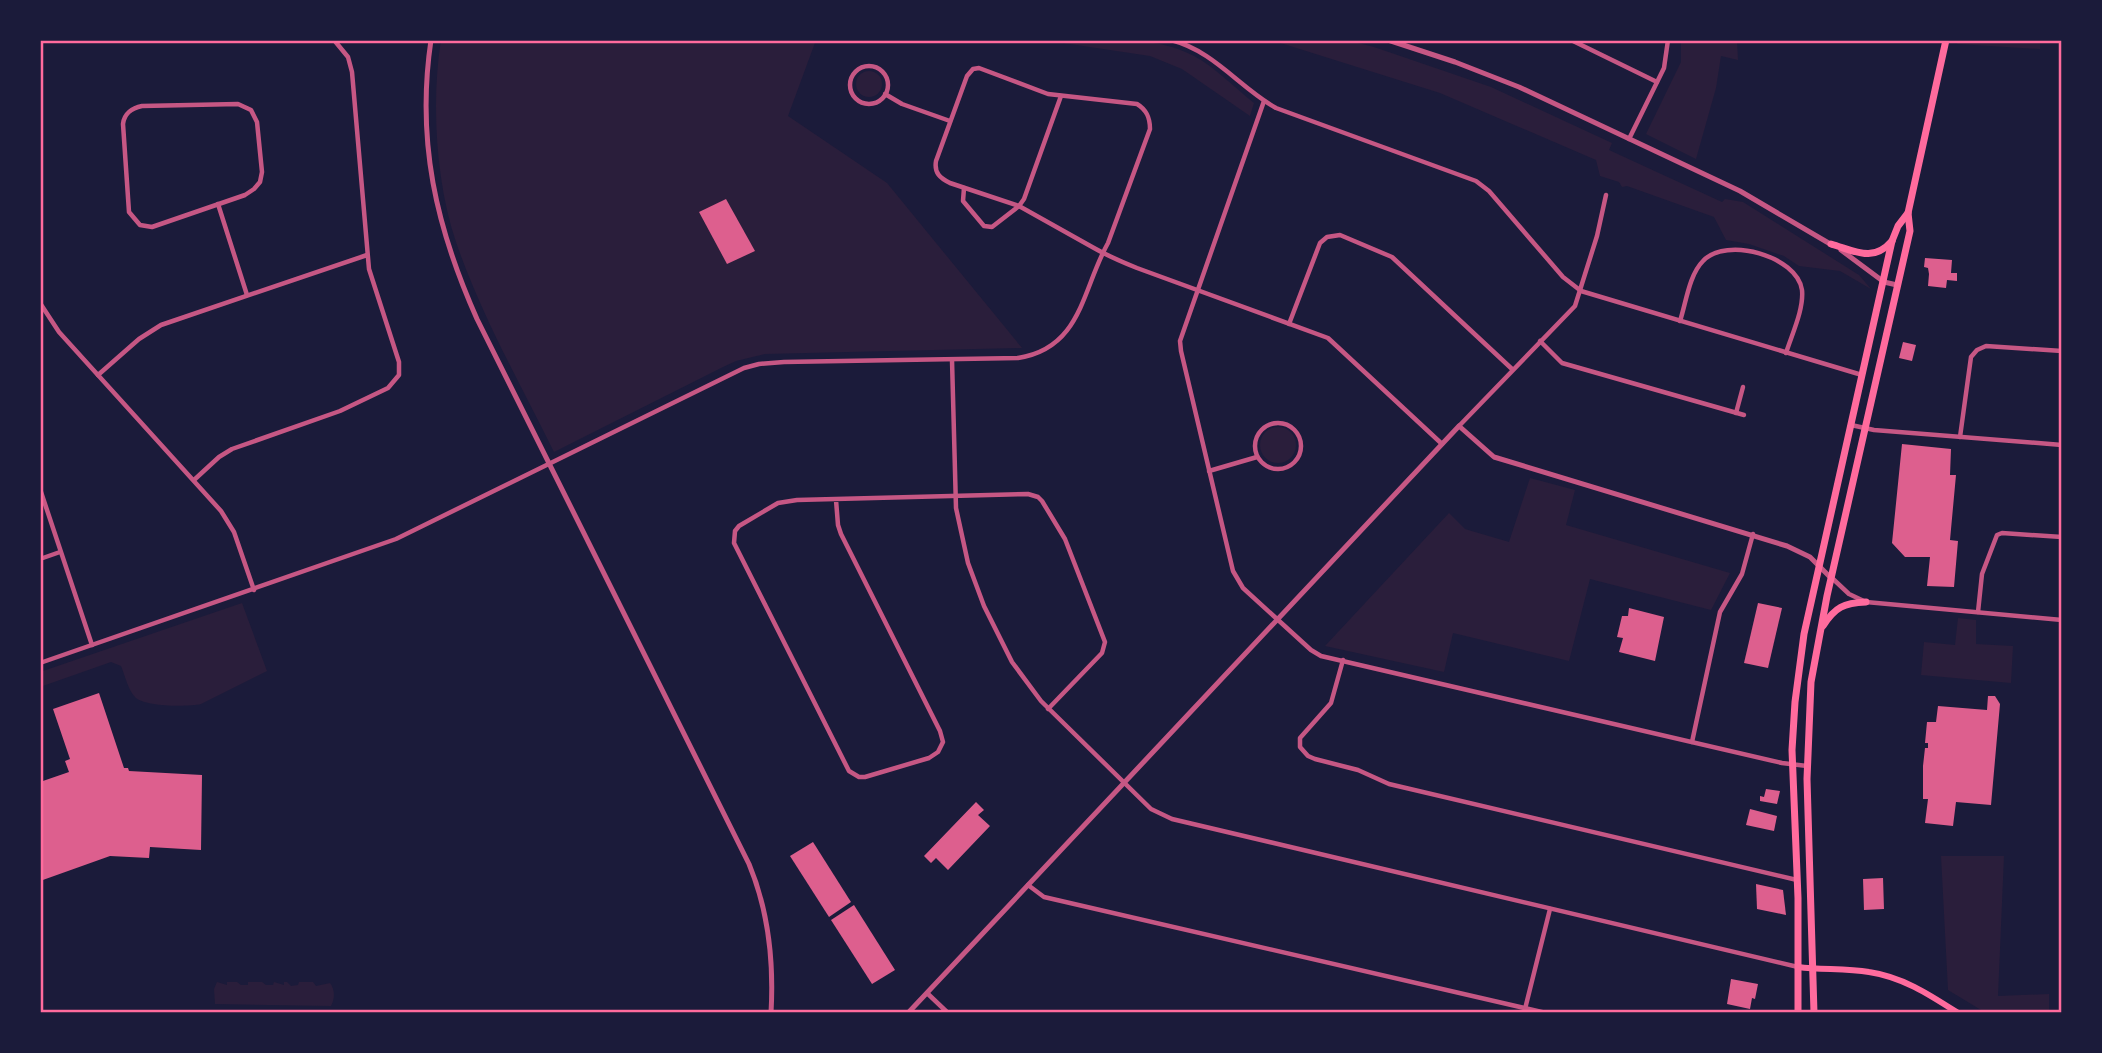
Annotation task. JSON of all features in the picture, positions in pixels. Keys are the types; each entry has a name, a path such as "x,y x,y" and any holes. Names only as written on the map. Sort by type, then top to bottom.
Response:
{"main road":[{"path":"1814,1013 1807,766 1809,702 1819,633 1910,231 1908,213 1945,40"},
{"path":"1798,1013 1793,765 1799,668 1819,565 1892,241 1898,226 1908,213"},
{"path":"1831,244 1871,254 1882,251 1892,241"},
{"path":"1819,633 1830,614 1838,607 1867,601"},
{"path":"1798,967 1864,971 1890,976 1913,985 1958,1013"}],"street":[{"path":"194,480 226,452 340,411 394,383 400,371 371,279 367,255 352,72 348,57 334,40"},
{"path":"431,40 427,82 430,169 437,210 455,269 756,882 767,919 771,946 771,1013"},
{"path":"1171,40 1195,48 1208,56 1276,108 1476,181 1489,191 1563,278 1581,291 1862,375"},
{"path":"1388,40 1519,87 1740,191 1853,257 1884,282 1898,285"},
{"path":"1571,40 1657,82"},
{"path":"1629,139 1667,61 1668,40"},
{"path":"864,66 876,67 887,78 888,88 885,94 876,103 863,103 852,92 852,76 864,66"},
{"path":"40,663 396,539 734,372 759,364 1018,358 1048,348 1063,337 1074,322 1102,253 1150,129 1149,120 1146,111 1138,104 1042,92 979,68 973,69 967,76 935,169 944,180 1019,206 1102,253 1328,338 1442,444"},
{"path":"885,94 902,104 950,121"},
{"path":"964,188 963,201 984,226 992,227 1019,206 1024,199 1060,96"},
{"path":"1264,101 1183,328 1181,351 1237,580 1316,653 1692,742 1807,766"},
{"path":"237,104 251,110 257,122 262,172 260,181 250,193 218,204 152,227 144,226 133,219 129,212 123,124 129,112 142,106 237,104"},
{"path":"908,1013 1512,369 1575,306 1606,195"},
{"path":"218,204 247,295"},
{"path":"1289,324 1320,243 1334,234 1381,250 1392,257 1512,369"},
{"path":"1680,321 1695,274 1705,258 1722,249 1745,250 1785,265 1794,272 1800,283 1802,299 1786,352"},
{"path":"98,375 139,339 161,325 367,255"},
{"path":"40,303 59,332 194,480 230,524 254,590"},
{"path":"1540,341 1562,363 1744,415"},
{"path":"1960,437 1971,357 1977,350 1986,346 2062,351"},
{"path":"952,360 955,496 963,544 984,606 1012,662 1048,709 1151,809 1172,819 1798,967"},
{"path":"1736,413 1743,387"},
{"path":"1284,423 1291,426 1299,437 1299,455 1295,462 1287,467 1266,466 1257,457 1257,435 1268,424 1284,423"},
{"path":"1851,425 2062,445"},
{"path":"1459,426 1494,457 1787,546 1810,557 1846,592 1867,601 2062,620"},
{"path":"1209,471 1257,457"},
{"path":"40,489 92,645"},
{"path":"836,500 841,534 943,737 939,750 929,758 865,777 849,771 736,549 734,537 739,526 770,507 788,501 1034,495 1042,501 1065,539 1105,642 1102,653 1048,709"},
{"path":"1692,742 1720,612 1742,574 1753,534"},
{"path":"1978,612 1982,574 1997,534 2062,537"},
{"path":"40,559 60,552"},
{"path":"1343,660 1331,703 1300,738 1300,747 1308,756 1358,769 1389,784 1797,880"},
{"path":"1028,885 1044,897 1546,1013"},
{"path":"1525,1009 1550,909"},
{"path":"927,993 948,1013"}],"shaded area":[{"path":"1120,39 1177,49 1210,66 1254,103 1250,116 1182,69 1150,56 1043,40"},
{"path":"441,40 816,40 788,116 887,183 1022,348 765,354 723,367 554,452 477,296 449,219 437,142 436,89"},
{"path":"1271,40 1347,40 1491,87 1612,143 1609,150 1722,202 1725,199 1743,202 1859,275 1871,289 1840,271 1799,266 1784,256 1749,244 1726,240 1714,217 1627,186 1622,187 1619,182 1600,176 1596,160 1440,93"},
{"path":"1681,40 1737,40 1738,60 1721,56 1716,88 1696,159 1646,134 1681,62"},
{"path":"1958,40 2040,40 2040,49 1957,44"},
{"path":"869,71 878,75 882,84 878,93 869,97 860,93 856,84 860,75"},
{"path":"1278,427 1291,432 1296,445 1291,458 1278,463 1265,458 1260,445 1265,432"},
{"path":"1530,478 1575,490 1566,525 1730,573 1711,610 1590,579 1569,661 1453,633 1444,672 1325,646 1449,513 1465,529 1509,542"},
{"path":"242,603 267,671 201,704 166,705 140,700 130,690 121,666 111,662 40,687 40,672"},
{"path":"1958,618 1976,620 1976,644 2013,646 2011,683 1921,675 1924,642 1955,645"},
{"path":"1941,856 2004,856 1998,996 2049,994 2049,1013 1986,1013 1948,990"},
{"path":"217,982 227,985 227,982 248,985 248,982 262,982 273,985 274,982 284,985 284,982 287,982 291,986 298,985 299,982 313,982 316,986 330,983 334,997 331,1006 215,1004 214,989"}],"building":[{"path":"726,199 755,251 727,264 699,212"},
{"path":"1925,258 1952,260 1951,273 1957,273 1957,281 1947,280 1946,288 1928,286 1929,274 1928,268 1924,267"},
{"path":"1903,342 1916,345 1912,361 1899,358"},
{"path":"1902,444 1951,449 1950,475 1956,475 1950,540 1958,541 1954,587 1927,586 1930,557 1905,557 1892,543"},
{"path":"1758,603 1782,608 1768,668 1744,663"},
{"path":"1629,608 1664,617 1655,661 1619,652 1623,638 1617,637 1622,616 1628,616"},
{"path":"99,693 124,768 129,771 202,775 201,850 150,847 149,858 110,856 40,881 40,782 69,772 65,761 70,759 53,709"},
{"path":"1988,696 1995,696 2000,704 1991,805 1956,802 1953,826 1925,823 1928,799 1923,799 1923,766 1925,748 1928,748 1928,743 1925,743 1927,722 1936,722 1938,706 1987,710"},
{"path":"1766,789 1780,791 1777,804 1760,801 1760,796 1764,797"},
{"path":"976,802 984,810 978,815 990,826 948,870 936,858 931,863 924,856"},
{"path":"1750,809 1777,816 1774,831 1746,825"},
{"path":"813,842 851,902 829,917 790,856"},
{"path":"1883,878 1884,909 1864,910 1863,879"},
{"path":"1756,884 1783,890 1786,915 1757,909"},
{"path":"854,905 895,970 872,984 831,920"},
{"path":"1731,979 1758,984 1750,1009 1727,1004"}]}
